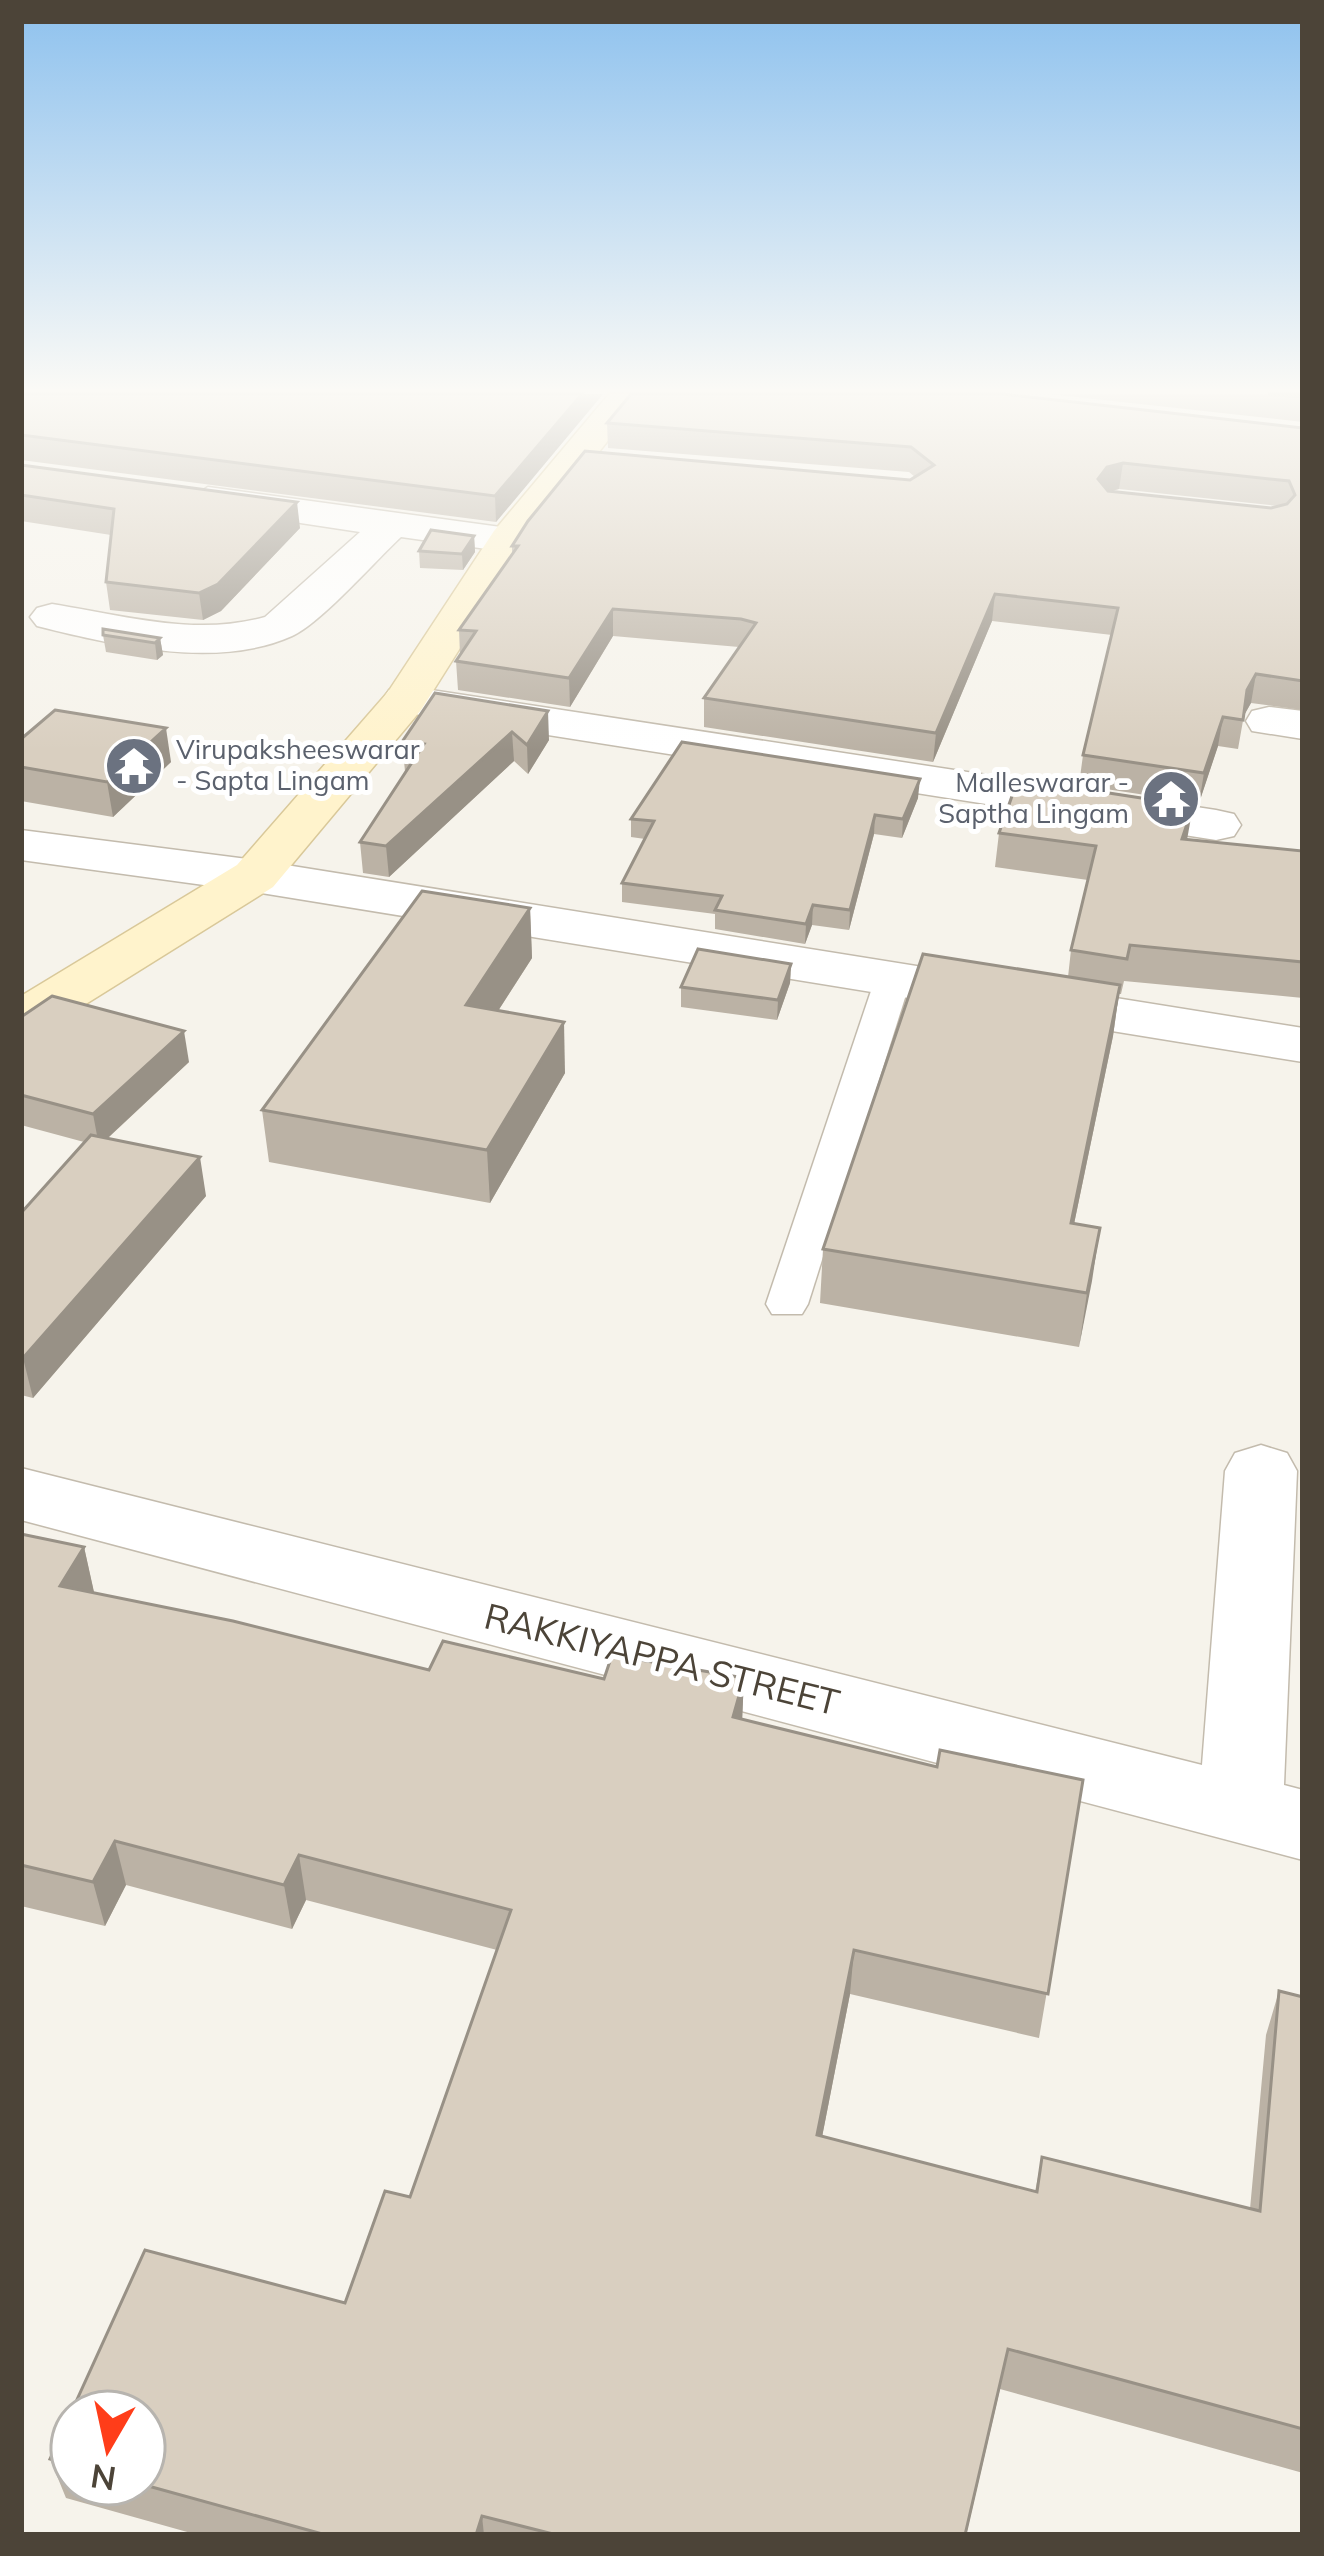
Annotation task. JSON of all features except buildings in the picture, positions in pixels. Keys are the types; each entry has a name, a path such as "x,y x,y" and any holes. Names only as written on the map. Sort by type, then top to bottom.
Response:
{"street":[{"path":"312,513 508,540"},
{"path":"21,1020 255,876 405,700 530,513"},
{"path":"52,617 215,639 262,634 280,626 392,524"},
{"path":"405,700 1216,825"},
{"path":"21,845 255,876 1303,1045"},
{"path":"1261,1471 1272,1817"},
{"name":"RAKKIYAPPA STREET","path":"21,1494 1272,1817"}],"lane":[{"path":"788,1304 893,979"}],"place":[{"name":"Virupaksheeswarar - Sapta Lingam","path":"134,766"},
{"name":"Malleswarar - Saptha Lingam","path":"1171,799"}]}
